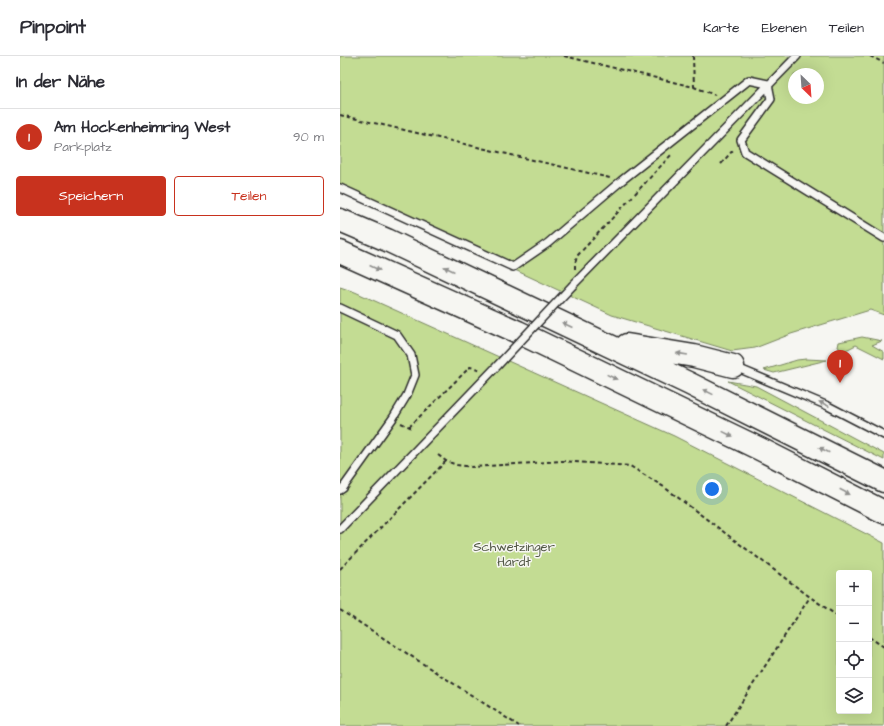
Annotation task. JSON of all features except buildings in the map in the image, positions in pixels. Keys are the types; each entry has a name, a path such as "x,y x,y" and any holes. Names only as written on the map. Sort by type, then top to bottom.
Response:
{"highway":[{"path":"340,220 387,240 602,341 774,424 884,481"},
{"path":"340,252 518,332 760,449 884,512"},
{"path":"602,341 694,356 734,366"}],"lane":[{"path":"340,529 573,285 797,56"},
{"path":"340,188 513,267 548,242 620,181 749,80 768,84"},
{"path":"768,84 771,99 741,140 745,152 884,238"},
{"path":"340,308 397,336 411,355 415,375 407,395 393,418 343,488 340,490"},
{"path":"734,366 828,406 884,435"}],"path":[{"path":"564,56 694,87 724,99"},
{"path":"693,56 694,87"},
{"path":"870,56 884,63"},
{"path":"340,115 620,181"},
{"path":"721,164 741,140"},
{"path":"579,280 575,264 577,256 674,151"},
{"path":"409,426 470,366"},
{"path":"393,418 412,428"},
{"path":"438,455 446,461 457,465 472,467 562,461 630,466 664,487 836,615"},
{"path":"340,569 446,461"},
{"path":"726,726 810,597"},
{"path":"340,610 519,726"},
{"path":"872,639 884,647"}],"green space":[{"path":"340,56 884,56 884,315 870,310 791,334 755,348 732,351 612,315 340,189"},
{"name":"Schwetzinger Hardt","path":"340,287 355,292 674,436 884,543 884,726 340,726"},
{"path":"862,337 882,341 872,345 884,352 884,359 856,345 846,350 842,350 838,347 839,342"},
{"path":"797,360 827,360 774,373 764,370"},
{"path":"728,381 756,386 884,454 884,460"}],"place":[{"name":"Am Hockenheimring West","path":"840,383"}]}
